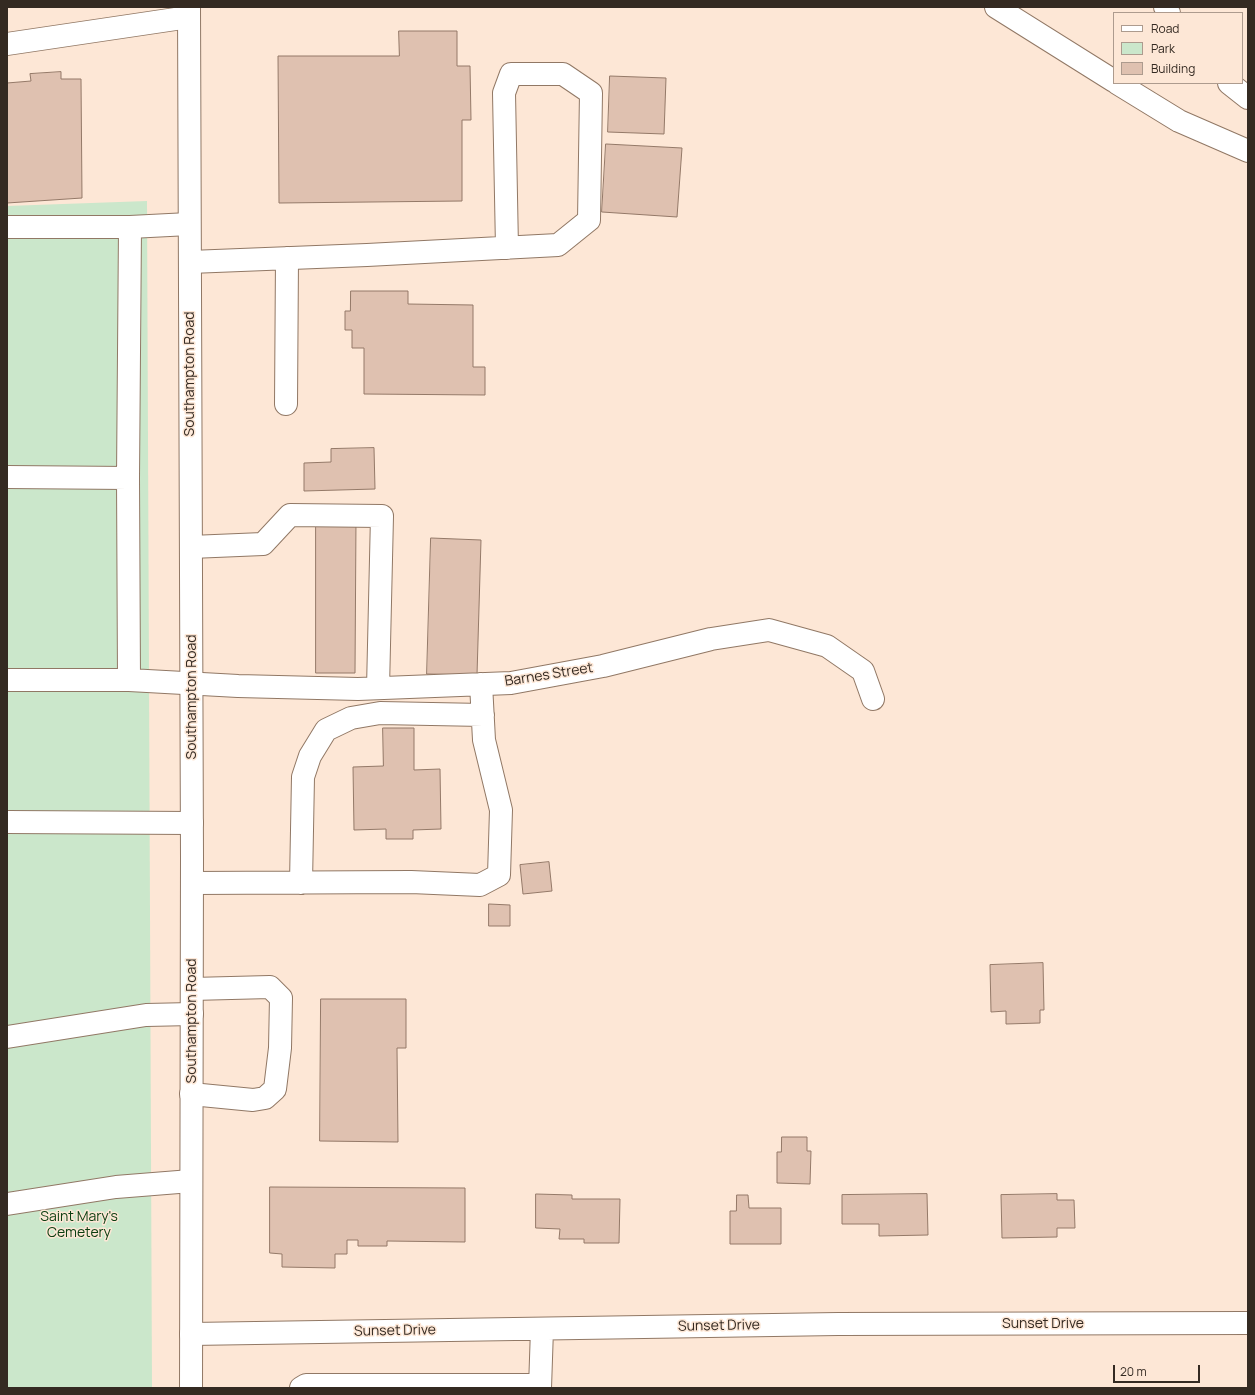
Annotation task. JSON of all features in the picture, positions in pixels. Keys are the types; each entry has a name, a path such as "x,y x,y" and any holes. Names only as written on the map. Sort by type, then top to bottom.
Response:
{"main road":[{"path":"996,7 1113,80"},
{"path":"7,44 189,12"},
{"name":"Southampton Road","path":"189,12 192,683 191,1388"},
{"path":"190,262 507,248 558,245 589,220 591,93 564,74 511,74 504,93 507,248"},
{"path":"1119,84 1179,121 1248,151"},
{"path":"1230,84 1248,98"},
{"path":"7,227 130,227 189,224"},
{"path":"129,680 128,478 130,227"},
{"path":"286,404 287,258"},
{"path":"7,477 128,478"},
{"path":"191,547 263,544 290,515 382,516 378,688"},
{"name":"Barnes Street","path":"7,680 129,680 238,686 350,689 511,683 603,666 711,639 769,630 827,646 863,671 873,699"},
{"path":"192,883 411,882 480,885 499,876 501,810 484,740 481,684"},
{"path":"301,883 303,777 310,756 326,730 351,718 380,713 483,715"},
{"path":"7,822 192,823"},
{"path":"192,989 270,987 281,998 280,1048 275,1089 265,1098 253,1100 192,1094"},
{"path":"7,1037 146,1014 192,1014"},
{"path":"7,1204 116,1186 191,1181"},
{"name":"Sunset Drive","path":"191,1334 846,1324 1248,1323"},
{"path":"301,1388 306,1385 540,1386 542,1329"}],"green space":[{"name":"Saint Mary's Cemetery","path":"147,201 152,1388 7,1388 7,206"}],"building":[{"path":"399,31 457,31 457,66 470,66 471,120 462,120 462,201 279,203 278,56 399,56"},
{"path":"61,72 61,79 81,79 82,198 7,203 7,83 31,81 30,74"},
{"path":"610,76 666,78 664,134 608,132"},
{"path":"606,144 682,148 677,217 602,212"},
{"path":"351,291 408,291 408,304 473,305 473,367 485,367 485,395 364,394 364,348 352,348 352,330 345,330 345,311 350,311"},
{"path":"374,448 375,489 304,491 304,463 331,462 331,449"},
{"path":"316,519 356,519 355,673 316,673"},
{"path":"431,538 481,540 477,675 427,674"},
{"path":"383,728 414,728 414,770 440,769 441,829 413,830 413,839 386,839 386,829 354,830 353,767 383,766"},
{"path":"549,862 552,891 523,894 520,865"},
{"path":"489,904 510,905 510,926 489,926"},
{"path":"1043,963 1044,1010 1040,1010 1040,1023 1006,1024 1006,1011 991,1012 990,965"},
{"path":"321,999 406,999 406,1048 397,1048 398,1142 320,1141"},
{"path":"782,1137 807,1137 807,1151 811,1151 810,1184 777,1183 777,1152 781,1152"},
{"path":"270,1187 465,1188 465,1242 387,1241 387,1246 358,1246 358,1240 347,1240 347,1254 335,1254 335,1268 282,1267 282,1254 270,1253"},
{"path":"536,1194 572,1195 572,1199 620,1199 619,1243 584,1243 584,1239 559,1239 560,1229 536,1228"},
{"path":"927,1194 928,1235 879,1236 879,1224 842,1224 842,1195"},
{"path":"1057,1194 1057,1200 1074,1200 1075,1228 1057,1228 1057,1237 1002,1238 1001,1195"},
{"path":"737,1195 748,1195 749,1208 781,1208 781,1244 730,1244 730,1211 736,1211"}]}
